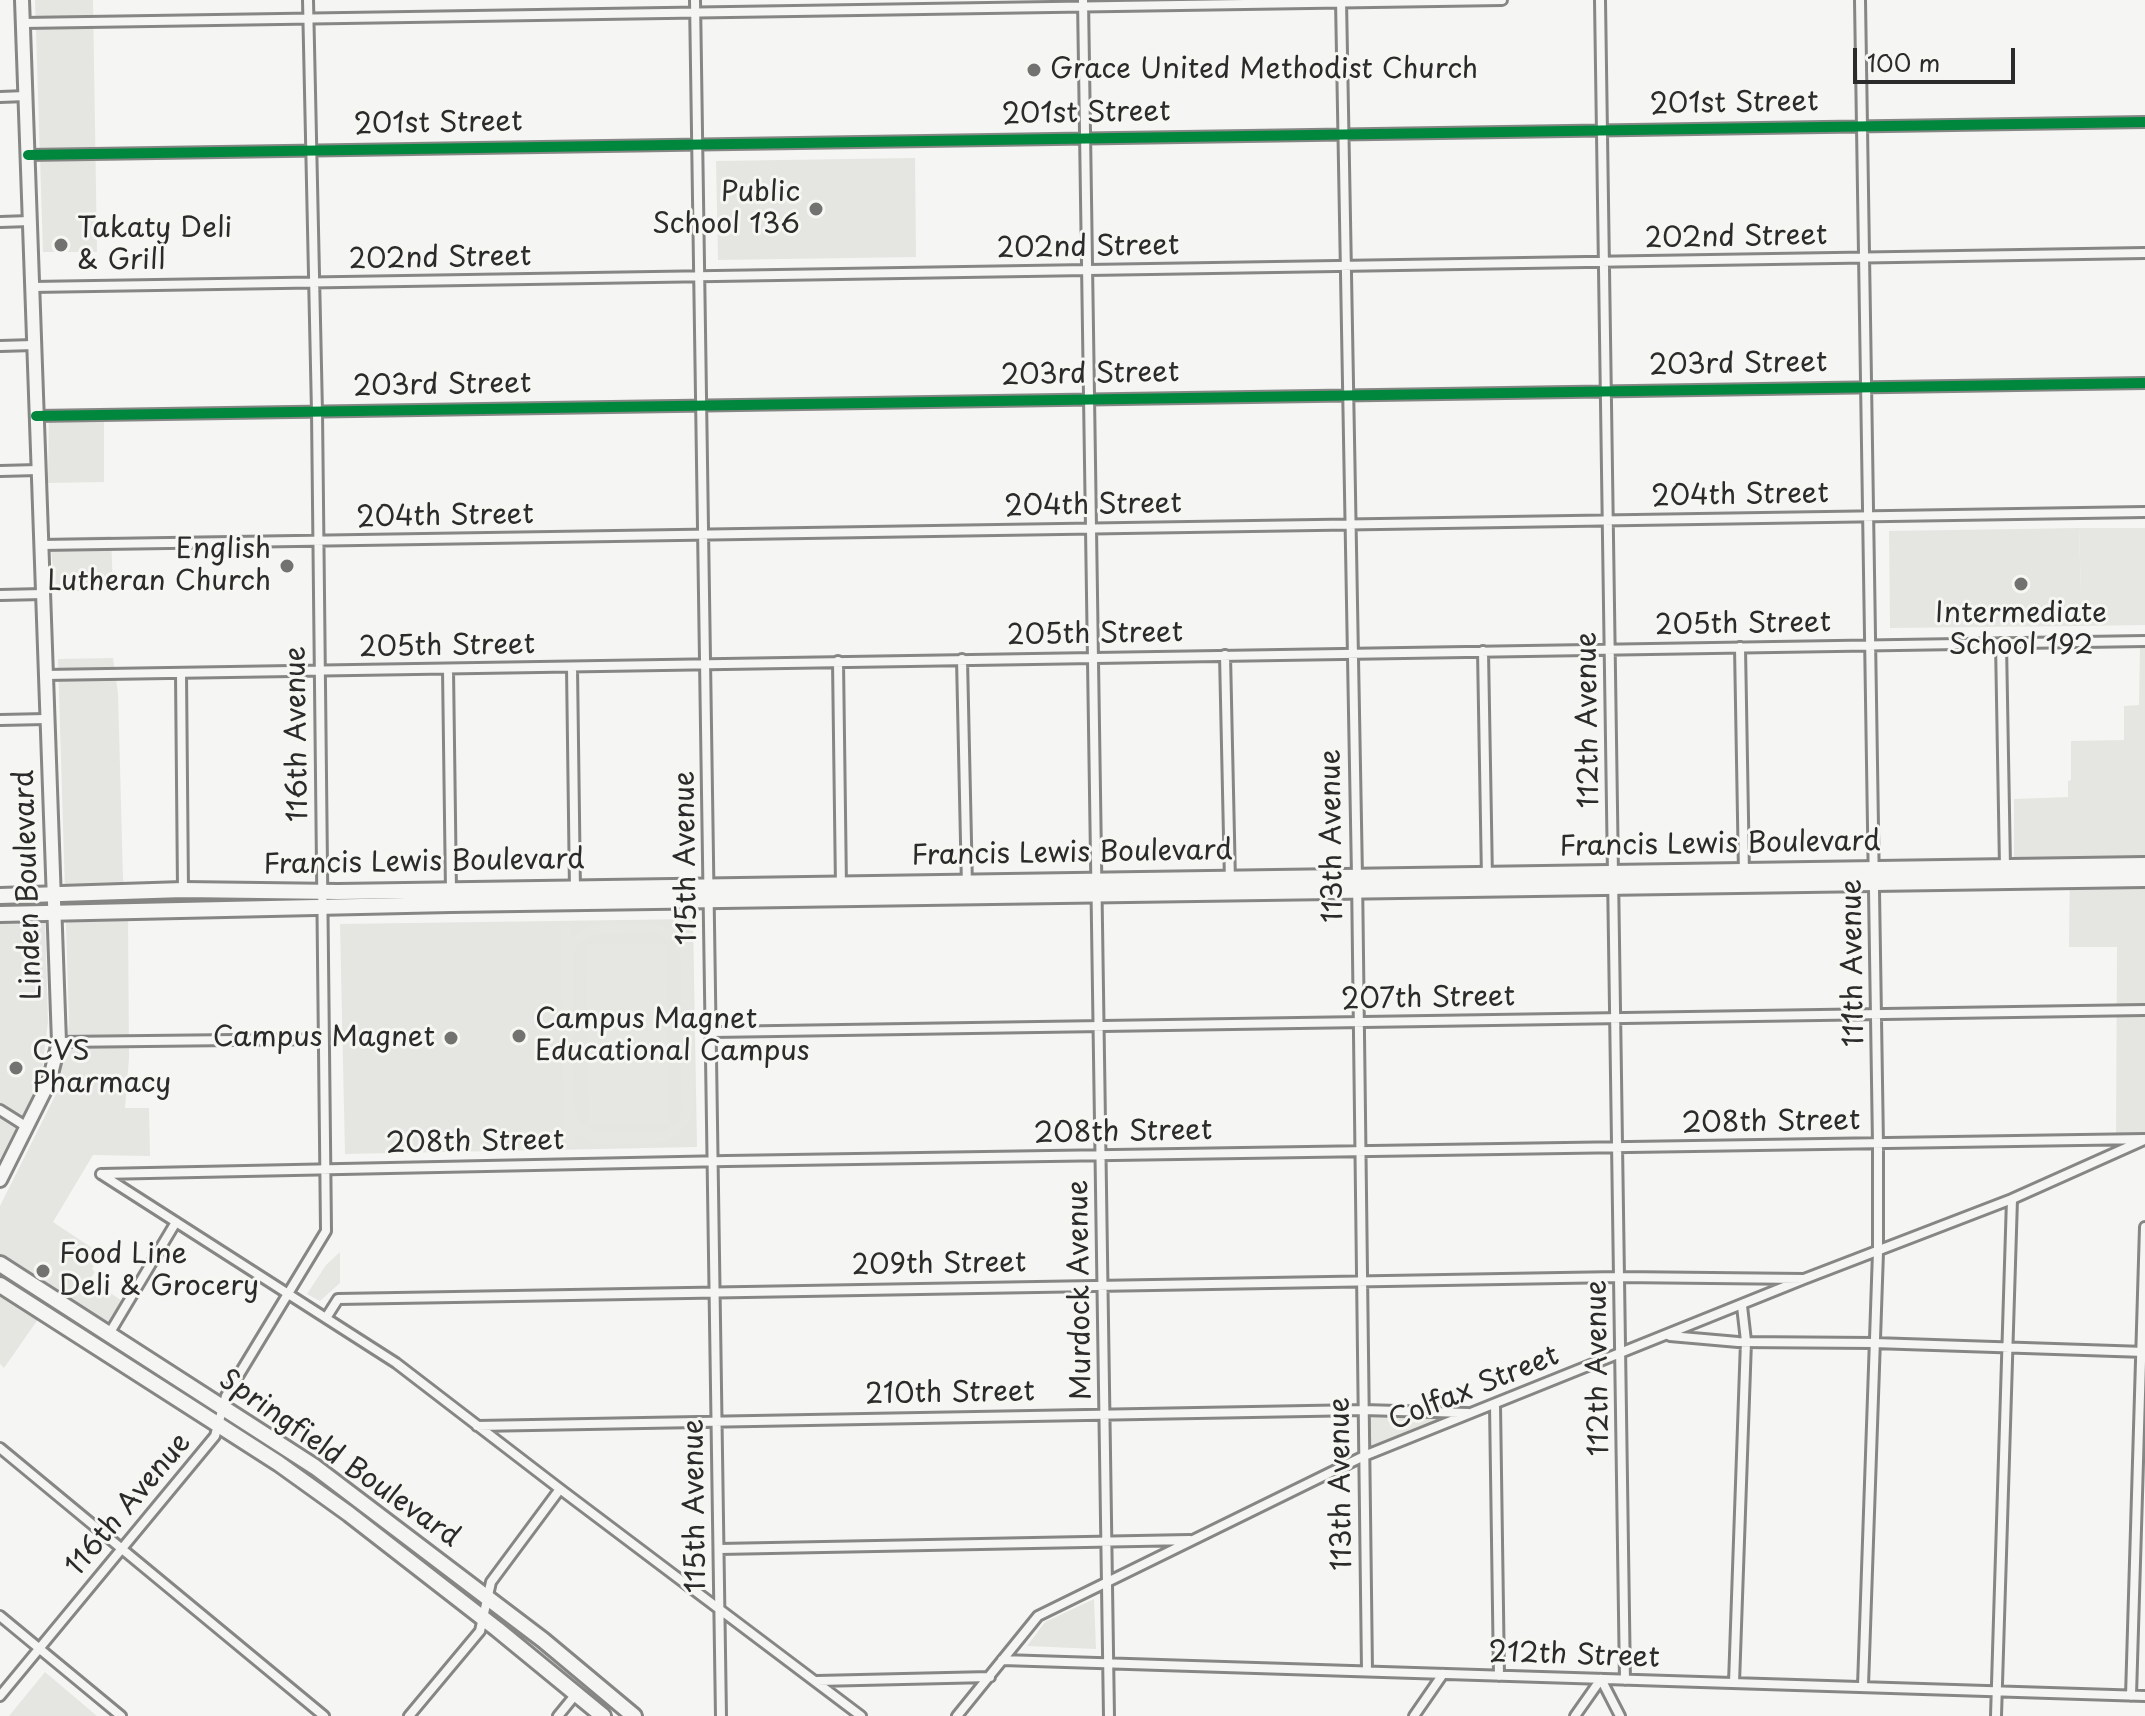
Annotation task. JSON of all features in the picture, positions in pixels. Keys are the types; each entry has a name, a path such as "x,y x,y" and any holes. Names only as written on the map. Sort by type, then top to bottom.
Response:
{"main road":[{"name":"Linden Boulevard","path":"0,1180 49,1082 59,1042 22,0"},
{"name":"Francis Lewis Boulevard","path":"1875,875 2005,867 2145,865"},
{"name":"Francis Lewis Boulevard","path":"967,890 1097,879 1230,878 1357,884 1875,875 2145,879"},
{"name":"Francis Lewis Boulevard","path":"0,914 55,914 323,899 575,894 709,884 1097,895 1230,894 1357,884"},
{"name":"Francis Lewis Boulevard","path":"0,896 183,890 323,899"},
{"name":"Francis Lewis Boulevard","path":"575,894 710,900 841,890"},
{"name":"Springfield Boulevard","path":"0,1264 315,1467 486,1595 634,1716"},
{"name":"Springfield Boulevard","path":"0,1285 278,1463 482,1617 603,1716"}],"street":[{"name":"116th Avenue","path":"0,1696 215,1436 226,1396 326,1231 317,412 308,0"},
{"name":"115th Avenue","path":"695,0 721,1716"},
{"path":"23,23 1084,3 1502,0"},
{"name":"112th Avenue","path":"1600,0 1625,1680"},
{"name":"111th Avenue","path":"1860,0 1878,1144 1878,1252 1863,1686"},
{"name":"113th Avenue","path":"1341,1 1367,1671"},
{"name":"Murdock Avenue","path":"1084,3 1109,1716"},
{"path":"0,97 26,96"},
{"name":"201st Street","path":"28,155 2145,122"},
{"path":"0,222 30,221"},
{"name":"202nd Street","path":"32,287 2145,253"},
{"path":"0,346 34,345"},
{"name":"203rd Street","path":"36,416 2145,383"},
{"path":"0,471 38,470"},
{"name":"204th Street","path":"41,545 2145,512"},
{"path":"0,595 43,594"},
{"name":"205th Street","path":"45,675 2145,641"},
{"path":"2001,643 2005,867"},
{"path":"1740,647 1744,877"},
{"path":"1483,651 1487,882"},
{"path":"1225,655 1230,894"},
{"path":"962,659 967,890"},
{"path":"838,661 841,890"},
{"path":"572,667 575,894"},
{"path":"448,669 451,896"},
{"path":"181,673 183,890"},
{"path":"0,720 46,719"},
{"name":"207th Street","path":"712,1032 2145,1010"},
{"path":"59,1042 324,1039"},
{"path":"0,1110 27,1127"},
{"name":"208th Street","path":"176,1222 101,1174 713,1161 2145,1140"},
{"name":"Colfax Street","path":"957,1716 1038,1616 1364,1456 2012,1199 2145,1140"},
{"path":"1996,1716 2012,1199"},
{"path":"109,1334 176,1222 396,1363 861,1716"},
{"path":"2131,1696 2145,1227"},
{"name":"209th Street","path":"326,1318 338,1299 1619,1277 1804,1279"},
{"path":"1734,1683 1746,1341 1742,1306"},
{"path":"1665,1336 2143,1352"},
{"path":"1495,1405 1499,1676"},
{"name":"210th Street","path":"477,1426 1363,1410 1472,1413"},
{"path":"0,1448 324,1716"},
{"path":"409,1716 480,1631 491,1582 560,1489"},
{"path":"719,1549 1194,1540"},
{"path":"0,1616 121,1716"},
{"name":"212th Street","path":"1002,1660 2145,1696"},
{"path":"1414,1716 1443,1674"},
{"path":"817,1681 990,1677"},
{"path":"1575,1716 1601,1679 1620,1716"},
{"path":"558,1716 576,1694"}],"shaded area":[{"path":"35,0 93,0 97,252 43,252"},
{"name":"Public School 136","path":"915,158 916,257 718,260 716,161"},
{"path":"104,409 104,482 48,483 49,411"},
{"name":"Intermediate School 192","path":"2079,528 2082,626 1890,628 1889,531"},
{"path":"2079,528 2145,528 2145,625 2082,626"},
{"path":"111,536 113,590 55,592 50,538"},
{"path":"2140,645 2145,645 2145,1135 2116,1136 2117,947 2069,947 2070,857 2014,858 2014,799 2068,797 2071,741 2124,740 2124,706 2139,705"},
{"path":"113,658 118,693 123,878 128,915 129,1058 125,1108 149,1108 150,1156 93,1155 53,1222 101,1254 90,1279 125,1303 111,1326 0,1254 0,1206 56,1094 69,1024 58,659"},
{"path":"0,919 45,919 48,1021 42,1072 0,1159"},
{"name":"Campus Magnet Educational Campus","path":"693,919 697,1147 345,1154 340,924"},
{"path":"651,923 675,930 691,953 694,1103 691,1119 680,1134 663,1143 598,1144 586,1141 574,1132 574,1145 564,1146 561,925 571,926 572,937 596,924","holes":["656,933 672,942 681,958 682,1113 675,1125 660,1133 595,1133 580,1122 574,1107 573,955 580,943 593,935"]},
{"path":"666,944 669,1123 589,1124 586,945"},
{"path":"340,1252 340,1283 320,1301 307,1294 326,1265"},
{"path":"0,1289 41,1315 4,1368 0,1364"},
{"path":"1365,1413 1450,1416 1365,1453"},
{"path":"1094,1599 1096,1649 1027,1646 1045,1622"},
{"path":"45,1672 97,1716 9,1716"}],"cycle path":[{"path":"28,155 2145,122"},
{"path":"36,416 2145,383"}],"place":[{"name":"Grace United Methodist Church","path":"1034,70"},
{"name":"Public School 136","path":"816,209"},
{"name":"Takaty Deli & Grill","path":"61,245"},
{"name":"English Lutheran Church","path":"287,566"},
{"name":"Intermediate School 192","path":"2021,584"},
{"name":"Campus Magnet Educational Campus","path":"519,1036"},
{"name":"Campus Magnet","path":"451,1038"},
{"name":"CVS Pharmacy","path":"16,1068"},
{"name":"Food Line Deli & Grocery","path":"43,1271"}]}
